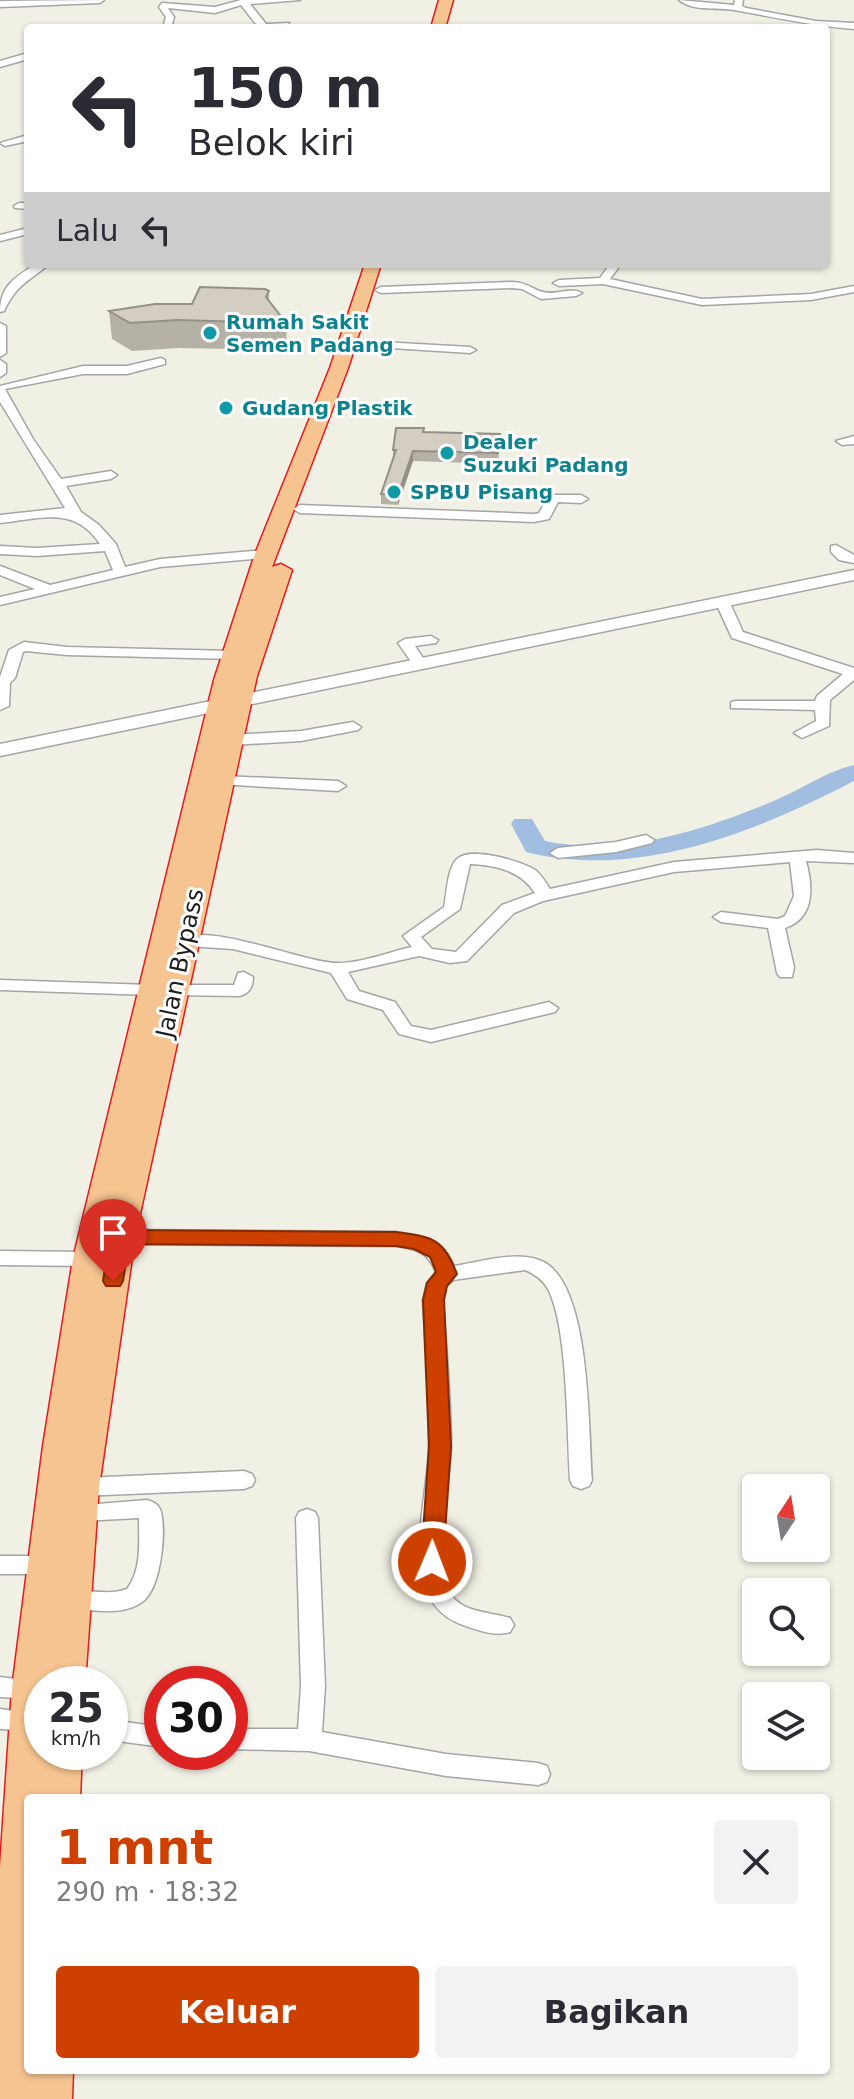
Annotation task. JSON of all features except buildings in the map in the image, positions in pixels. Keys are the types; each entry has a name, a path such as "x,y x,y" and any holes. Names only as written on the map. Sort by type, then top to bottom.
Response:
{"highway":[{"path":"426,24 433,0"},
{"path":"439,24 446,0"},
{"path":"357,348 372,268"},
{"name":"Jalan Bypass","path":"162,990 188,941 196,888 232,740 229,704 233,655 266,554 357,348 387,268"},
{"name":"Jalan Bypass","path":"229,704 357,348"},
{"path":"13,2099 9,1897 15,1704 47,1565 60,1446 88,1259 145,1064 229,704"},
{"name":"Jalan Bypass","path":"68,1666 82,1500 145,1064"},
{"path":"61,1794 62,1770"},
{"path":"51,2099 52,2074"}],"street":[{"path":"0,4 100,0"},
{"path":"168,24 170,17 164,6 215,10 238,2 296,0"},
{"path":"683,0 690,4 816,24"},
{"path":"238,2 262,24"},
{"path":"708,15 737,10"},
{"path":"253,13 280,11"},
{"path":"830,25 854,26"},
{"path":"0,64 24,57"},
{"path":"5,143 24,139"},
{"path":"0,227 24,230"},
{"path":"0,238 24,232"},
{"path":"1,302 13,283 38,268"},
{"path":"603,281 613,268"},
{"path":"32,272 57,271"},
{"path":"381,290 464,289 510,280 542,296 548,307"},
{"path":"559,283 603,281 696,302 852,292"},
{"path":"542,296 619,288"},
{"path":"0,326 0,353"},
{"path":"357,348 470,350"},
{"path":"1,383 83,370 127,370 161,362"},
{"path":"0,364 1,383 27,440 58,483 75,514 111,547 121,574"},
{"path":"58,483 111,475"},
{"path":"300,509 534,518 544,516 554,498 581,499"},
{"path":"0,519 75,514"},
{"path":"0,550 37,552 111,547"},
{"path":"836,549 844,557 854,559"},
{"path":"0,601 185,559 266,554"},
{"path":"0,570 48,589"},
{"path":"0,750 420,664 723,596 854,575"},
{"path":"723,596 737,635 854,673"},
{"path":"420,664 405,643 431,640"},
{"path":"2,706 2,683 8,678 16,650 24,646 81,651 233,655"},
{"path":"802,733 824,723 822,699 854,673"},
{"path":"736,705 821,706"},
{"path":"232,740 301,736 353,727"},
{"path":"223,781 338,786"},
{"path":"558,853 618,851 646,840"},
{"path":"618,851 633,875"},
{"path":"188,941 233,944 337,969 424,950 450,958 461,957 508,909 520,902 633,875 738,859 817,855 854,858"},
{"path":"721,917 778,924 790,921 802,902 804,885 796,856"},
{"path":"424,950 411,936 452,909 461,865 466,859 491,860 531,874 546,896"},
{"path":"778,924 778,941 785,954 786,973"},
{"path":"337,969 353,995 389,1006 405,1030 418,1035 431,1036 549,1008"},
{"path":"0,985 239,991 244,985 244,977"},
{"path":"120,1237 396,1239 429,1246 442,1258 447,1274"},
{"path":"0,1258 88,1259"},
{"path":"502,1625 467,1617 447,1606 439,1597 432,1562 440,1446 433,1300 437,1283 447,1274 525,1263 537,1265 550,1274 565,1302 570,1327 581,1480"},
{"path":"82,1500 244,1480"},
{"path":"73,1600 126,1600 140,1590 147,1568 150,1512 147,1509 82,1500"},
{"path":"307,1518 313,1686 309,1740"},
{"path":"0,1565 47,1565"},
{"path":"248,1739 309,1740 446,1765 538,1774"}],"waterway":[{"path":"523,824 535,847 570,854 610,854 653,847 742,822 854,772"}],"place":[{"name":"Rumah Sakit Semen Padang","path":"210,333"},
{"name":"Gudang Plastik","path":"226,408"},
{"name":"Dealer Suzuki Padang","path":"447,453"},
{"name":"SPBU Pisang","path":"394,492"}],"route":[{"path":"113,1281 120,1237 396,1239 419,1242 438,1253 447,1274 437,1283 433,1300 440,1446 432,1562"}]}
